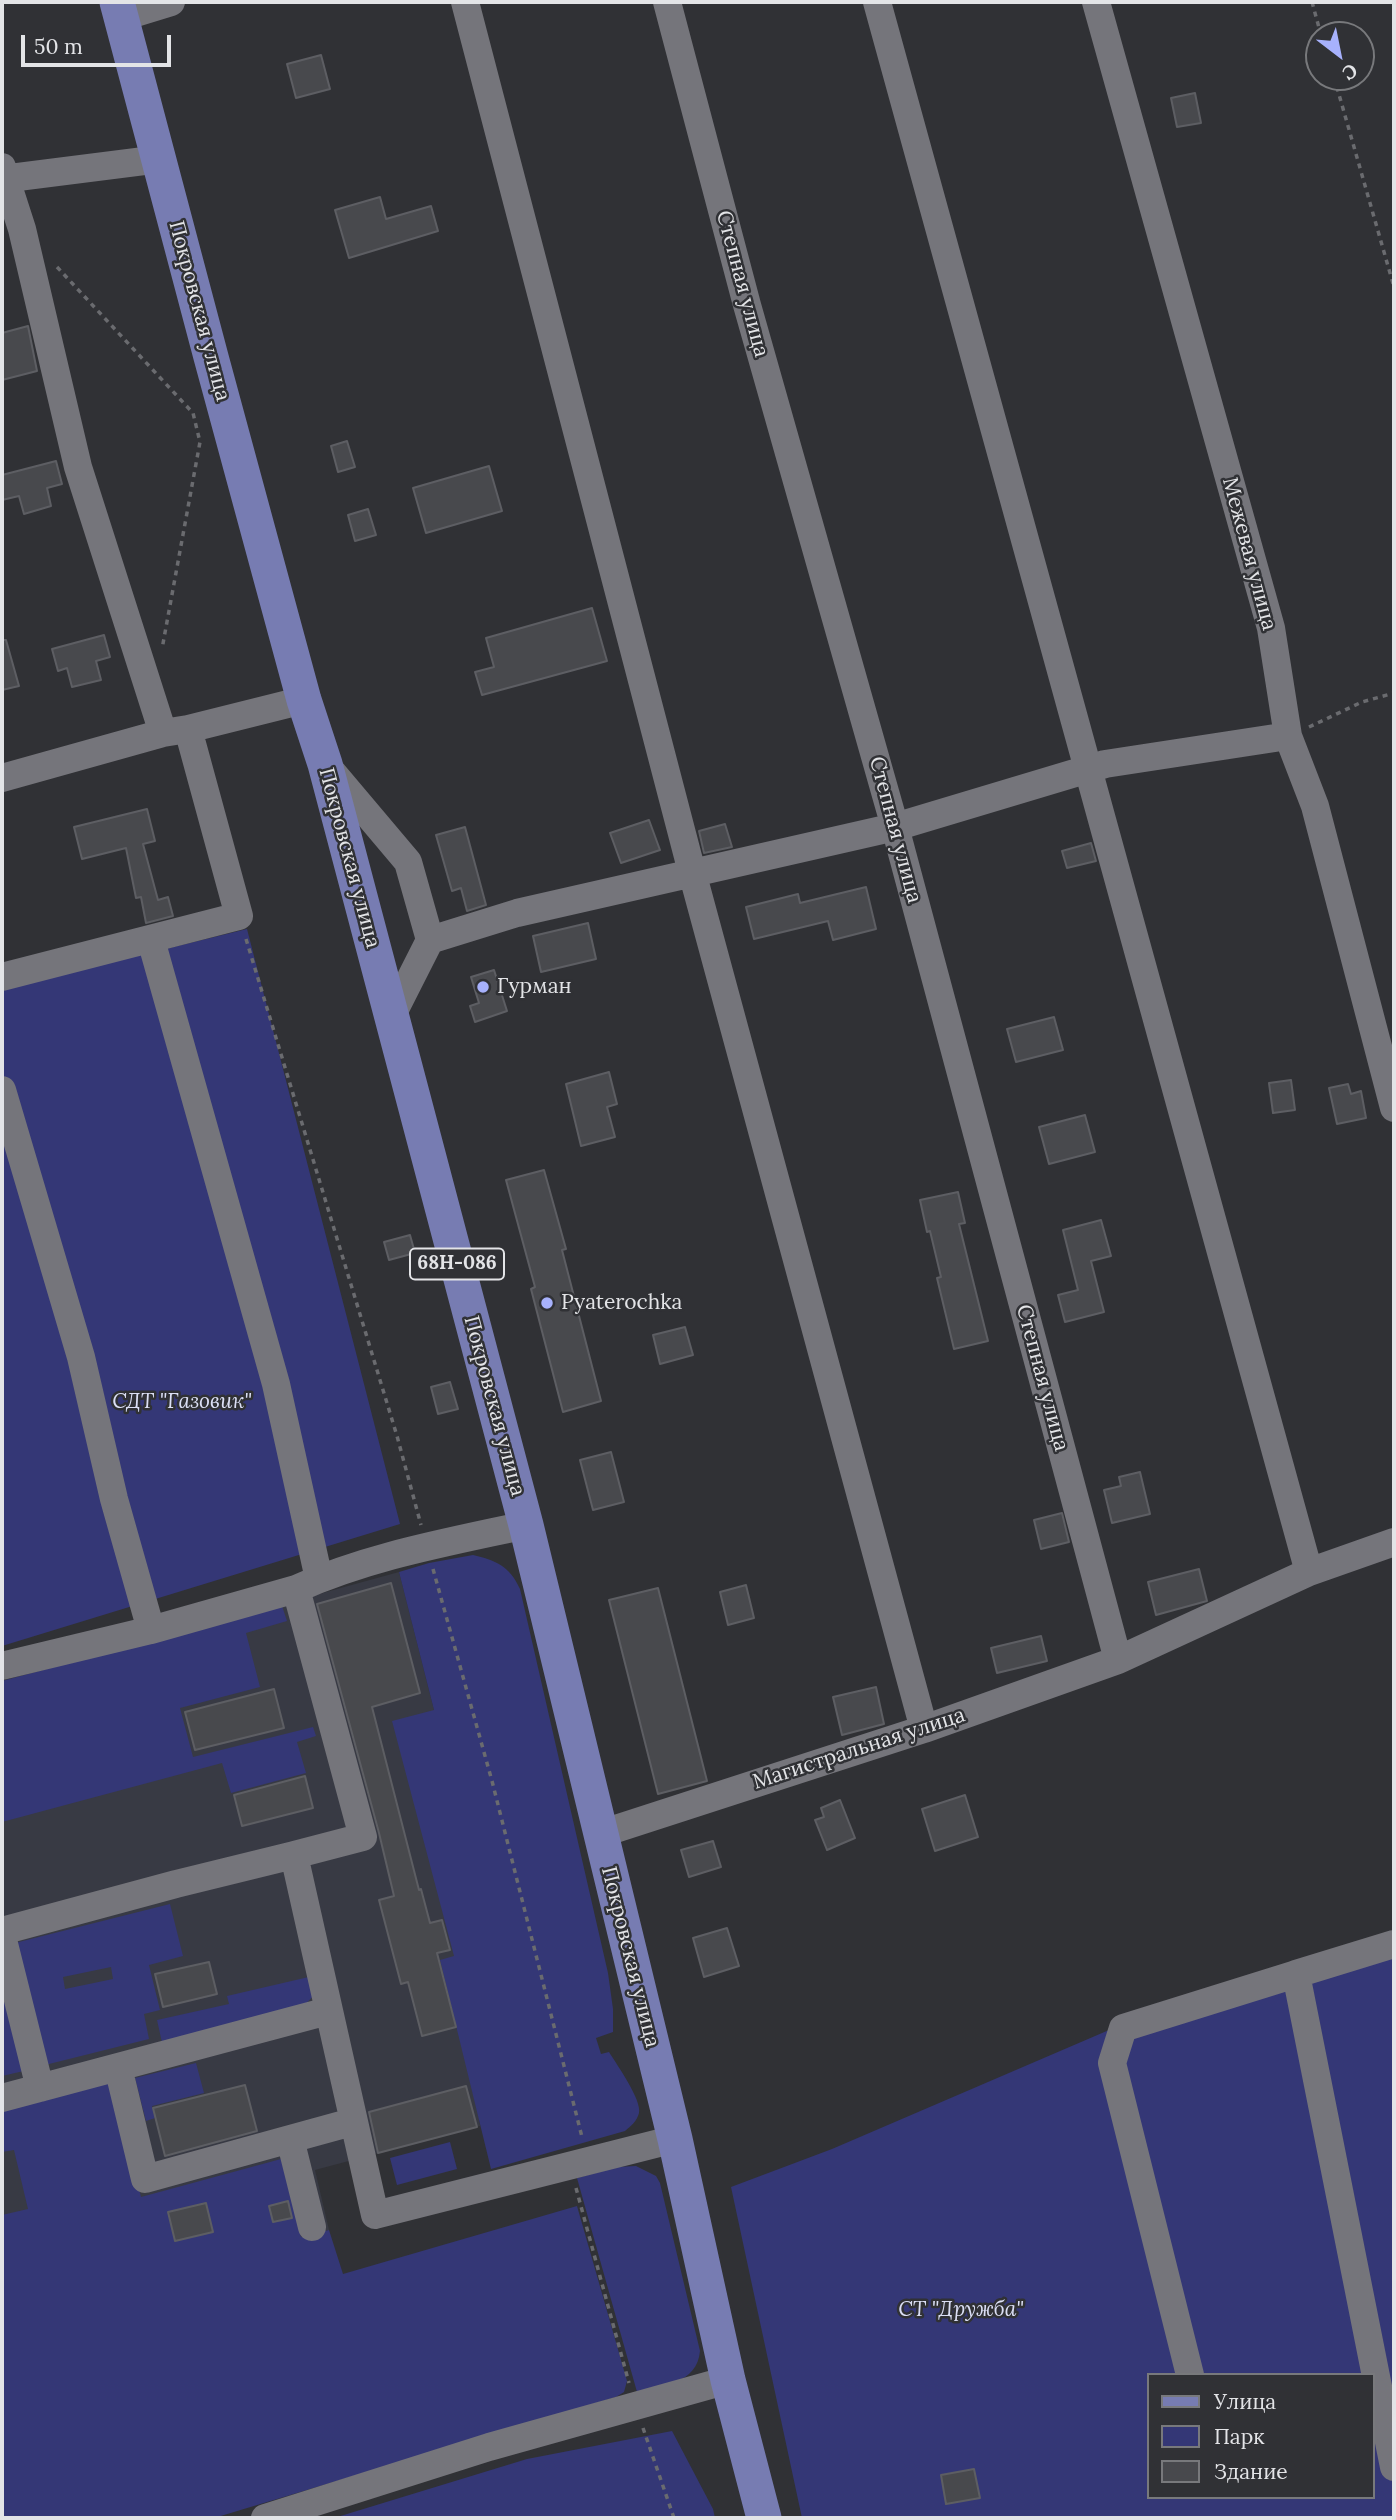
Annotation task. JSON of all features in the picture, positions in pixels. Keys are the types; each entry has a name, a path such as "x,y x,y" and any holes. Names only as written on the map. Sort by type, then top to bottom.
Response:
{"main road":[{"name":"Покровская улица","path":"119,9 304,700 325,764 526,1525 675,2139 728,2380 764,2518"}],"street":[{"path":"119,9 171,2"},
{"path":"465,2 692,872 924,1729"},
{"name":"Степная улица","path":"667,2 747,304 895,827 1118,1660"},
{"path":"877,2 1308,1572"},
{"name":"Межевая улица","path":"1096,2 1271,628 1288,736 1315,806 1394,1108"},
{"path":"2,977 239,916 176,731 78,467 22,229 3,175 160,159"},
{"path":"2,778 304,700"},
{"path":"430,940 517,913 895,827 1105,764 1288,736"},
{"path":"325,764 408,862 430,940 391,1017"},
{"path":"40,2088 2,1933 176,1884 363,1837 308,1584 276,1384 151,940"},
{"path":"2,1090 81,1357 114,1500 150,1630"},
{"path":"2,1665 150,1630 427,1546 526,1525"},
{"name":"Магистральная улица","path":"600,1834 924,1729 1118,1660 1308,1572 1394,1542"},
{"path":"294,1855 375,2215 675,2139"},
{"path":"1190,2373 1112,2063 1123,2028 1394,1944"},
{"path":"1296,1974 1394,2467"},
{"path":"2,2098 328,2011"},
{"path":"118,2067 145,2179 352,2122"},
{"path":"290,2139 312,2227"},
{"path":"265,2518 489,2447 728,2380"}],"path":[{"path":"1312,2 1317,21"},
{"path":"1338,91 1394,288"},
{"path":"51,260 193,414 200,442 161,655"},
{"path":"1288,736 1362,702 1394,693"},
{"path":"569,2165 636,2406 674,2518"}],"shaded area":[{"path":"399,1572 434,1710 480,2126 315,2170 329,2230 194,2268 2,2468 2,1681"}],"green space":[{"name":"СДТ \"Газовик\"","path":"247,929 400,1524 2,1646 2,989"},
{"path":"473,1555 507,1569 520,1589 608,1973 613,2032 596,2038 601,2054 609,2052 628,2082 639,2107 637,2118 625,2131 491,2169 440,1960 454,1956 392,1721 434,1710 399,1572"},
{"path":"282,1606 287,1621 246,1633 260,1687 180,1708 193,1757 313,1727 316,1736 297,1742 306,1773 231,1793 222,1763 2,1822 2,1681"},
{"path":"170,1904 183,1956 149,1965 160,2010 144,2014 149,2039 41,2066 11,1944","holes":["111,1967 113,1979 65,1989 63,1977"]},
{"name":"СТ \"Дружба\"","path":"1394,1931 1394,2518 802,2518 731,2187 832,2149 1130,2021"},
{"path":"2,1971 28,2070 2,2076"},
{"path":"313,1976 316,1993 299,2011 163,2047 157,2020 229,2004 227,1996"},
{"path":"196,2063 204,2093 152,2106 155,2118 146,2121 135,2078"},
{"path":"111,2077 141,2197 281,2159 301,2237 329,2230 343,2274 577,2206 627,2381 624,2392 616,2397 214,2518 2,2518 2,2215 28,2209 14,2150 2,2152 2,2106","holes":["206,2203 213,2231 175,2241 168,2213"]},
{"path":"450,2142 457,2169 397,2185 390,2158"},
{"path":"636,2166 656,2176 660,2183 700,2351 693,2370 686,2377 668,2385 637,2392 577,2178 617,2167"},
{"path":"672,2431 713,2509 715,2518 334,2518 527,2459"}],"building":[{"path":"321,55 330,89 296,98 287,64"},
{"path":"1195,93 1201,123 1177,127 1171,98"},
{"path":"380,197 386,219 431,206 438,231 349,258 335,210"},
{"path":"28,326 37,371 2,380 2,333"},
{"path":"347,441 355,467 338,472 331,446"},
{"path":"56,461 62,484 47,488 51,506 24,514 19,496 2,500 2,475"},
{"path":"489,466 502,511 426,533 413,488"},
{"path":"368,509 376,535 355,541 348,515"},
{"path":"592,608 607,661 482,695 475,672 494,667 486,638"},
{"path":"104,635 110,657 96,661 101,680 72,687 67,668 58,671 52,649"},
{"path":"2,640 6,640 19,686 2,690"},
{"path":"147,809 155,841 143,844 158,900 168,897 173,916 146,923 141,897 136,898 126,848 82,859 74,827"},
{"path":"649,820 660,850 621,863 610,833"},
{"path":"725,824 732,847 704,853 699,831"},
{"path":"465,827 486,905 467,911 461,888 452,891 436,835"},
{"path":"1091,843 1096,861 1067,868 1062,851"},
{"path":"866,887 876,929 833,940 828,921 754,939 746,907 798,894 800,903"},
{"path":"588,923 596,959 541,972 533,936"},
{"path":"494,970 507,1011 475,1022 470,1006 479,1003 471,977"},
{"path":"1054,1017 1063,1050 1016,1062 1007,1029"},
{"path":"609,1072 617,1104 607,1107 615,1137 581,1146 566,1084"},
{"path":"1291,1080 1295,1110 1273,1113 1269,1083"},
{"path":"1348,1084 1351,1094 1361,1091 1366,1118 1337,1124 1329,1088"},
{"path":"1085,1115 1095,1152 1049,1164 1039,1127"},
{"path":"544,1170 566,1249 562,1250 601,1401 563,1412 531,1289 535,1287 506,1180"},
{"path":"958,1192 965,1223 959,1224 988,1341 954,1349 937,1278 941,1277 920,1200"},
{"path":"1101,1220 1111,1256 1091,1261 1104,1312 1065,1322 1058,1295 1078,1290 1063,1230"},
{"path":"410,1235 415,1253 389,1260 384,1242"},
{"path":"685,1327 693,1355 660,1364 653,1335"},
{"path":"450,1382 458,1409 438,1414 431,1387"},
{"path":"611,1452 624,1502 593,1510 580,1460"},
{"path":"1140,1472 1150,1514 1112,1523 1104,1490 1121,1486 1119,1477"},
{"path":"1062,1513 1069,1542 1041,1549 1034,1520"},
{"path":"1199,1569 1207,1601 1156,1615 1148,1582"},
{"path":"391,1583 420,1693 372,1707 419,1890 421,1889 430,1923 442,1920 450,1950 437,1953 456,2027 422,2036 408,1982 401,1984 379,1900 394,1896 317,1604"},
{"path":"746,1585 754,1618 728,1625 720,1592"},
{"path":"658,1588 707,1781 658,1794 609,1600"},
{"path":"1041,1636 1047,1661 997,1673 991,1648"},
{"path":"876,1687 884,1724 842,1735 833,1697"},
{"path":"274,1689 284,1728 195,1750 185,1712"},
{"path":"305,1776 313,1808 242,1826 234,1795"},
{"path":"965,1795 978,1837 935,1851 922,1809"},
{"path":"840,1800 855,1838 827,1850 815,1820 824,1817 821,1808"},
{"path":"713,1841 721,1867 689,1877 681,1850"},
{"path":"727,1928 739,1966 704,1977 693,1938"},
{"path":"209,1962 217,1994 163,2007 155,1974"},
{"path":"245,2085 257,2131 165,2156 153,2108"},
{"path":"466,2086 477,2127 378,2153 369,2112"},
{"path":"288,2201 292,2218 273,2222 269,2206"},
{"path":"206,2203 213,2232 175,2241 168,2212"},
{"path":"974,2469 980,2498 946,2504 941,2475"}],"place":[{"name":"Гурман","path":"483,987"},
{"name":"Pyaterochka","path":"547,1303"}]}
